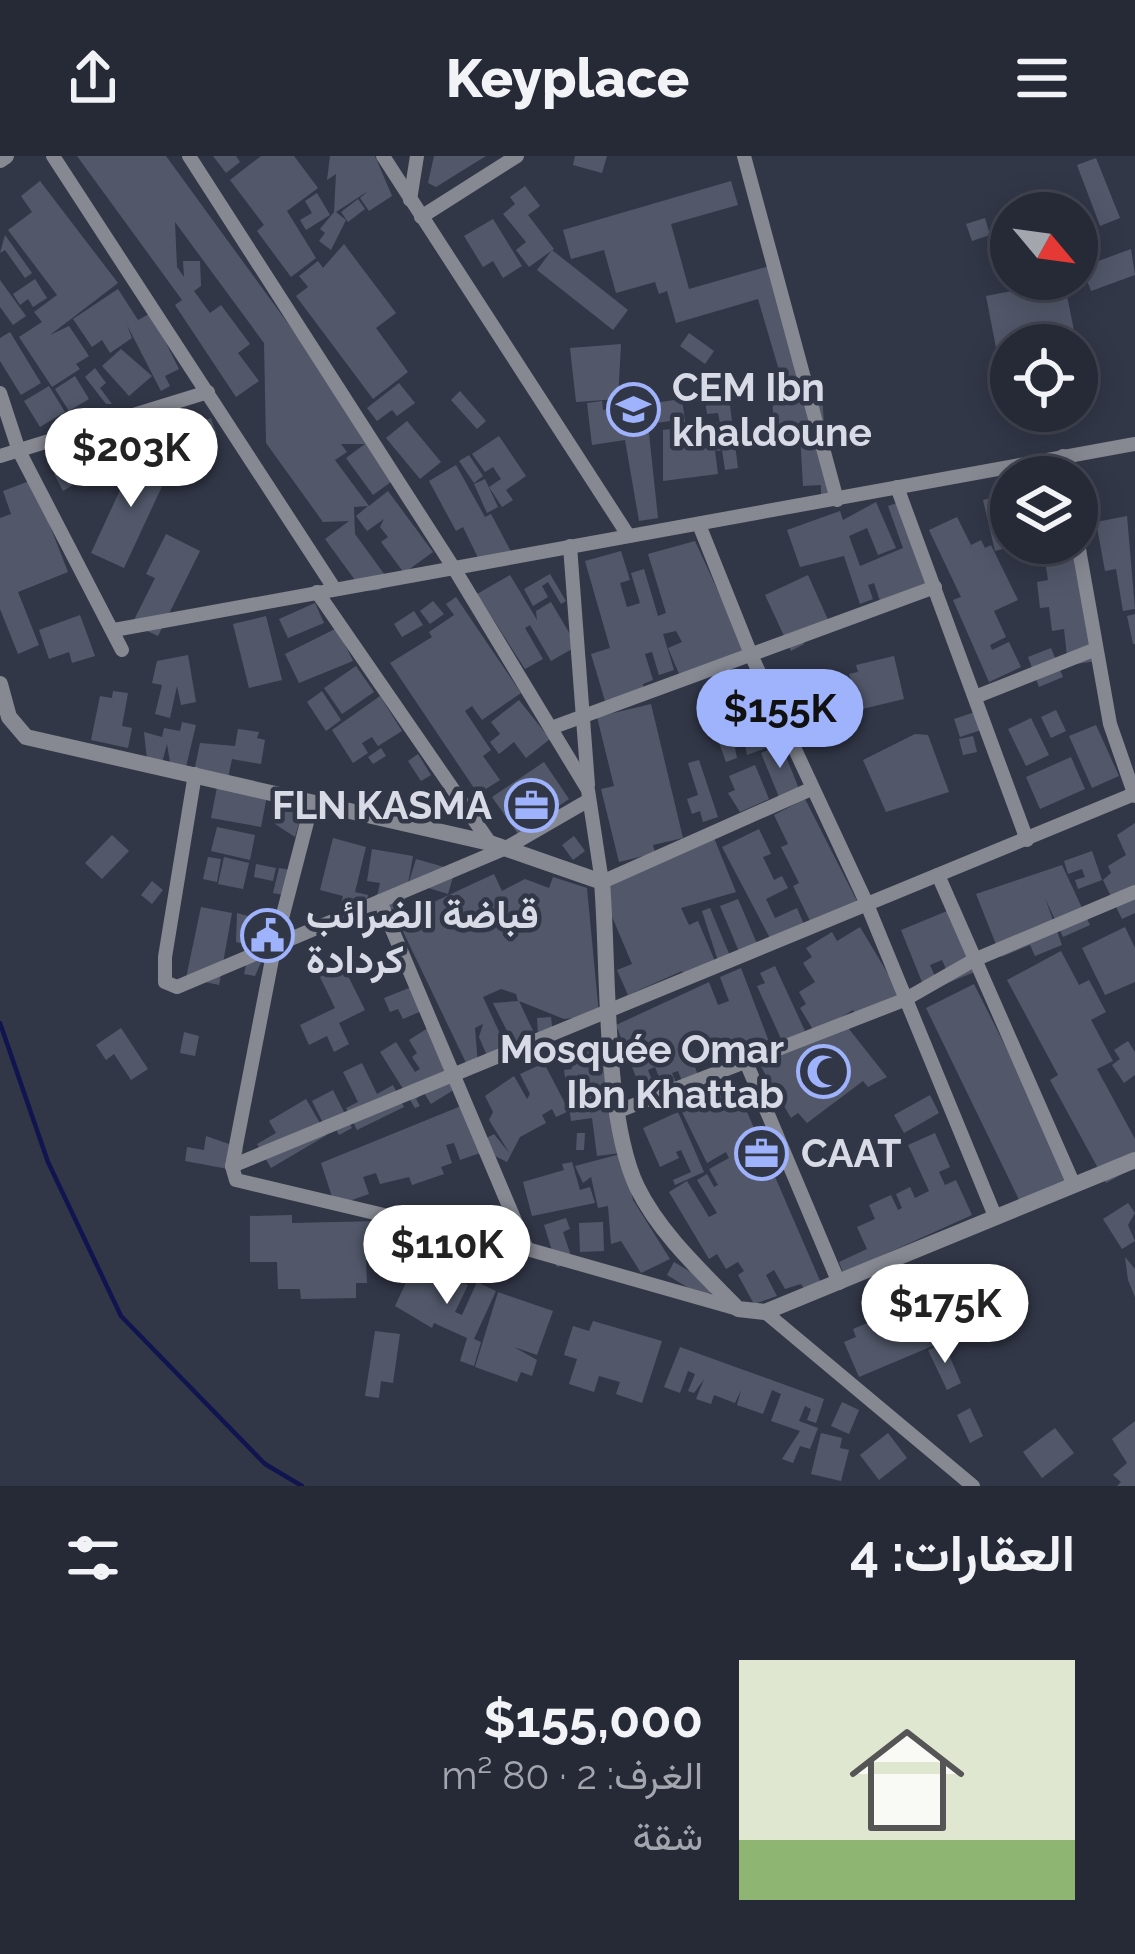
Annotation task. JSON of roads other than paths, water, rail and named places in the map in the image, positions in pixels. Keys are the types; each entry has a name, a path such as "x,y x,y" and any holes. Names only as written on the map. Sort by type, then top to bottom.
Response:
{"street":[{"path":"53,156 334,588"},
{"path":"189,156 455,570 588,795"},
{"path":"383,156 628,535"},
{"path":"410,200 417,156"},
{"path":"421,217 517,156"},
{"path":"743,156 837,500"},
{"path":"0,456 208,392"},
{"path":"0,393 19,451 122,650"},
{"path":"1063,456 1135,444"},
{"path":"114,630 628,535 700,527 990,470"},
{"path":"897,488 1027,840"},
{"path":"700,527 752,657 866,902 995,1216"},
{"path":"569,546 586,714 588,795 602,882 616,1112 638,1189 691,1261 738,1309"},
{"path":"232,1166 1134,795 1119,760 1081,564"},
{"path":"551,728 935,586"},
{"path":"317,592 498,846"},
{"path":"975,697 1096,649"},
{"path":"0,684 9,717 26,737 498,846 602,882 811,789"},
{"path":"195,774 165,982 193,984 274,949 498,846 588,795"},
{"path":"312,803 274,949 232,1166 236,1180 248,1186 527,1249 738,1309 765,1312 1135,1160"},
{"path":"938,875 1074,1185"},
{"path":"616,1112 904,1000 974,959 1135,892"},
{"path":"380,902 527,1249"},
{"path":"746,1062 838,1283"},
{"path":"765,1312 973,1486"}],"waterway":[{"path":"0,1023 48,1162 121,1316 265,1464 302,1486"}],"place":[{"name":"CEM Ibn khaldoune","path":"633,409"},
{"name":"FLN KASMA","path":"531,805"},
{"name":"قباضة الضرائب كردادة","path":"267,936"},
{"name":"Mosquée Omar Ibn Khattab","path":"823,1071"},
{"name":"CAAT","path":"762,1153"}]}
